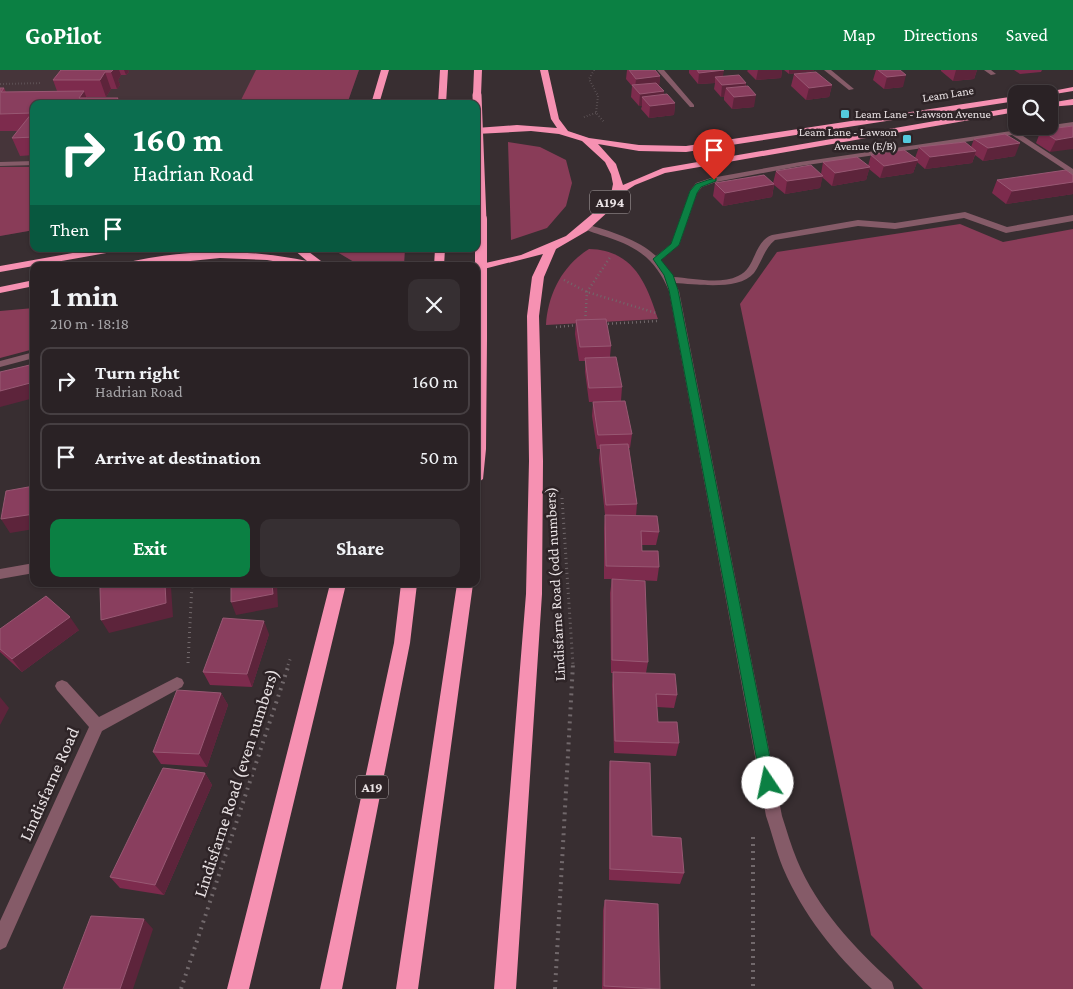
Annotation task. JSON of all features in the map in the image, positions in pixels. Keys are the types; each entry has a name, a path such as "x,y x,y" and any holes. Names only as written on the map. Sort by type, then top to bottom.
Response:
{"highway":[{"path":"375,100 385,70"},
{"path":"442,99 444,70"},
{"path":"477,100 478,70"},
{"path":"544,70 555,119 565,133"},
{"path":"1058,91 1073,89"},
{"name":"Leam Lane","path":"587,140 639,148 686,149 1008,99"},
{"path":"1058,105 1073,102"},
{"path":"1058,107 1073,106"},
{"name":"Leam Lane","path":"617,192 632,183 663,171 1008,112"},
{"name":"A194","path":"480,131 538,129 565,133 587,140 613,166 617,176 617,192 606,207 586,227 551,250 513,262 480,267"},
{"path":"480,178 482,234 480,450"},
{"path":"505,989 534,594 536,461 533,316 538,277 551,250"},
{"path":"39,262 95,252"},
{"path":"302,252 317,262"},
{"path":"152,262 208,254 269,256 297,262"},
{"path":"0,269 30,264"},
{"path":"0,290 30,284"},
{"path":"238,989 337,587"},
{"name":"A19","path":"331,989 402,643 409,587"},
{"path":"407,989 465,587"}],"street":[{"path":"660,70 692,106"},
{"path":"827,70 851,89"},
{"path":"1058,126 1073,124"},
{"path":"657,259 675,245 693,192 699,186 714,180 800,164 1008,134"},
{"path":"1017,135 1073,173"},
{"path":"0,164 30,163"},
{"path":"670,280 731,282 743,279 749,274 765,243 772,238 858,223 895,226 965,215 1006,230 1073,218"},
{"path":"586,227 624,239 657,259 670,280 774,816 791,865 818,916 864,970 884,989"},
{"path":"0,364 30,356"},
{"path":"0,574 30,569"},
{"name":"Lindisfarne Road","path":"0,941 97,726 177,683"},
{"name":"Lindisfarne Road","path":"62,686 97,726"}],"path":[{"path":"0,84 42,84"},
{"path":"578,118 596,113"},
{"path":"585,325 587,292 624,239"},
{"path":"564,280 587,292 679,319"},
{"path":"604,324 679,319"},
{"path":"551,327 594,324"},
{"name":"Lindisfarne Road (odd numbers)","path":"555,989 573,657 562,492"},
{"path":"177,683 188,664 192,587"},
{"name":"Lindisfarne Road (even numbers)","path":"181,989 292,656"},
{"path":"753,826 753,989"}],"shaded area":[{"path":"0,70 359,70 348,100 30,100 30,231 0,236"},
{"path":"256,70 359,70 348,100 241,100"},
{"path":"508,142 540,147 566,160 572,183 566,206 547,228 511,240"},
{"path":"0,167 30,167 30,231 0,236"},
{"path":"960,224 1003,242 1073,229 1073,989 923,989 871,935 740,304 777,252"},
{"path":"589,249 617,255 636,270 648,293 658,319 546,325 550,302 558,282 571,264"},
{"path":"337,252 405,252 404,262 354,262"},
{"path":"30,308 30,350 0,358 0,311"}],"building":[{"path":"61,70 113,70 105,72 100,80 53,80"},
{"path":"629,70 655,70 660,76 636,79"},
{"path":"697,70 724,70 699,73"},
{"path":"878,70 900,70 906,75 887,77"},
{"path":"816,72 832,85 809,88 794,74"},
{"path":"739,75 746,83 722,85 715,77"},
{"path":"656,83 664,91 640,94 632,85"},
{"path":"748,86 756,95 734,97 726,88"},
{"path":"0,88 4,88 1,92 84,91 79,98 118,98 117,100 30,100 30,113 0,114"},
{"path":"667,94 675,103 650,106 642,97"},
{"path":"30,116 30,137 12,138"},
{"path":"1073,126 1073,137 1056,140 1048,135 1058,135 1058,128"},
{"path":"1005,134 1020,143 988,148 974,139"},
{"path":"965,142 976,151 930,157 919,147"},
{"path":"904,150 918,160 884,166 871,155"},
{"path":"857,157 870,167 835,173 823,162"},
{"path":"811,165 823,176 787,181 776,171"},
{"path":"1066,170 1073,175 1073,182 1012,191 997,180"},
{"path":"764,175 774,184 725,193 715,183"},
{"path":"606,319 611,346 580,347 576,320"},
{"path":"616,357 622,387 589,388 585,358"},
{"path":"30,365 30,383 0,391 0,372"},
{"path":"625,401 632,434 598,435 593,402"},
{"path":"628,444 637,504 606,505 600,445"},
{"path":"30,487 30,515 1,519 6,491"},
{"path":"605,515 657,516 659,532 641,531 642,551 658,551 659,567 606,566"},
{"path":"612,579 645,581 648,662 612,660"},
{"path":"165,587 166,603 101,620 100,588"},
{"path":"231,587 272,587 273,594 231,602"},
{"path":"46,596 70,617 12,659 0,649 0,629"},
{"path":"223,618 264,621 247,674 203,672"},
{"path":"613,672 675,674 677,695 656,694 658,722 677,722 679,743 615,741"},
{"path":"177,690 221,693 199,754 153,752"},
{"path":"610,761 650,763 652,836 681,838 684,873 610,869"},
{"path":"163,768 205,773 155,885 110,877"},
{"path":"605,900 658,904 660,989 604,986"},
{"path":"91,916 144,919 120,989 63,989"}],"place":[{"name":"Leam Lane - Lawson Avenue","path":"845,114"},
{"name":"Leam Lane - Lawson Avenue (E/B)","path":"907,139"}],"route":[{"path":"714,180 699,186 693,192 675,245 657,259 668,275 674,290 768,783"}]}
